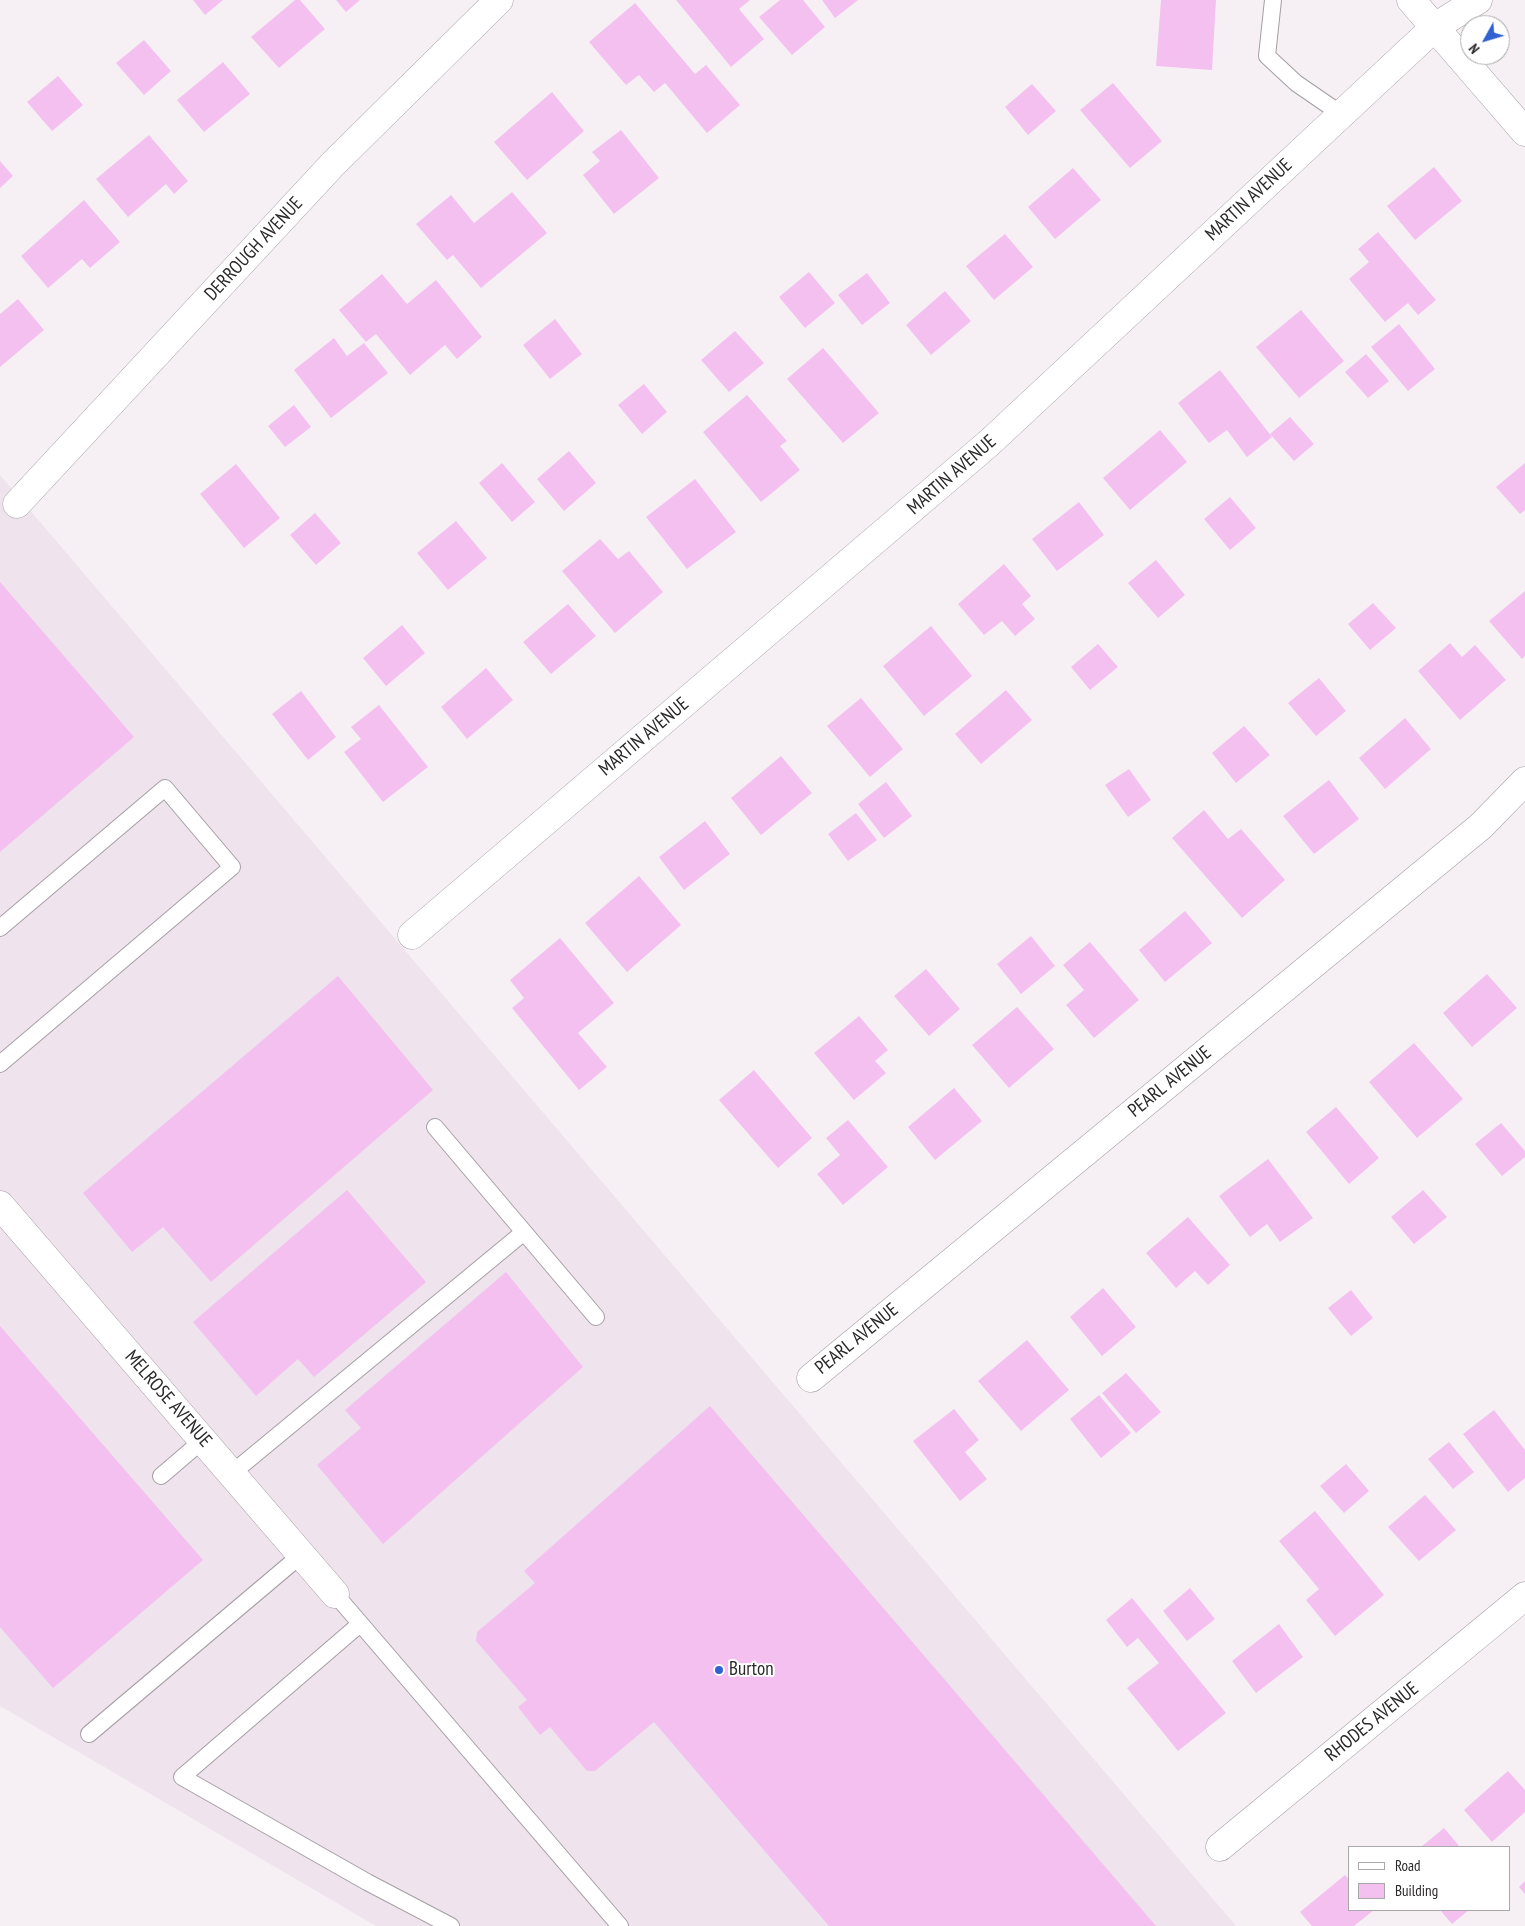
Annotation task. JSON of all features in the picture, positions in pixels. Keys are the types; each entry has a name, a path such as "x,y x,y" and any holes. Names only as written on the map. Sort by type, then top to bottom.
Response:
{"street":[{"name":"DERROUGH AVENUE","path":"17,504 333,164 499,0"},
{"path":"1411,0 1525,132"},
{"name":"MARTIN AVENUE","path":"412,935 989,443 1435,27 1478,0"},
{"name":"PEARL AVENUE","path":"811,1378 1481,826 1525,781"},
{"name":"MELROSE AVENUE","path":"0,1205 335,1594"},
{"name":"RHODES AVENUE","path":"1220,1847 1525,1596"}],"lane":[{"path":"1272,0 1267,56 1296,83 1341,114"},
{"path":"0,928 165,788 232,867 0,1064"},
{"path":"436,1127 596,1317"},
{"path":"231,1474 524,1232"},
{"path":"161,1476 203,1440"},
{"path":"89,1734 301,1555"},
{"path":"335,1594 620,1926"},
{"path":"360,1624 182,1777 367,1882 451,1926"}],"shaded area":[{"path":"0,475 1236,1926 376,1926 0,1706"}],"building":[{"path":"193,0 223,0 205,15"},
{"path":"295,0 300,0 325,29 279,68 251,37"},
{"path":"336,0 360,0 346,12"},
{"path":"676,0 750,0 739,9 764,39 731,67"},
{"path":"780,0 803,0 825,27 792,55 759,17"},
{"path":"822,0 858,0 835,18"},
{"path":"1161,0 1216,0 1212,70 1156,66"},
{"path":"635,3 695,74 706,65 740,105 707,133 665,83 654,92 639,75 626,85 589,42"},
{"path":"144,40 171,71 144,95 116,63"},
{"path":"223,62 250,94 204,132 177,100"},
{"path":"58,76 83,105 52,131 27,102"},
{"path":"1113,83 1162,141 1130,168 1080,110"},
{"path":"1032,84 1056,111 1028,135 1005,107"},
{"path":"552,92 584,131 527,180 494,142"},
{"path":"621,130 659,178 614,214 583,175 600,161 592,152"},
{"path":"149,135 188,181 174,194 166,184 128,217 96,179"},
{"path":"0,161 13,176 0,188"},
{"path":"1434,167 1462,201 1415,240 1387,206"},
{"path":"1073,168 1101,200 1055,239 1028,207"},
{"path":"512,192 547,233 481,288 453,255 447,260 416,224 451,195 474,223"},
{"path":"84,200 120,242 90,268 82,259 48,288 21,256"},
{"path":"1378,232 1436,300 1418,315 1408,303 1385,322 1349,279 1369,262 1358,249"},
{"path":"1005,234 1033,267 994,300 966,266"},
{"path":"809,272 835,303 805,328 779,297"},
{"path":"867,273 890,303 862,325 838,295"},
{"path":"382,274 407,304 436,280 482,337 457,359 445,345 410,375 376,334 366,342 339,310"},
{"path":"945,291 971,321 931,355 906,325"},
{"path":"18,299 44,330 0,367 0,314"},
{"path":"1301,310 1344,361 1299,398 1256,347"},
{"path":"555,319 582,354 550,379 523,345"},
{"path":"1399,324 1435,369 1408,391 1371,347"},
{"path":"735,331 764,363 729,392 701,360"},
{"path":"334,338 347,356 364,343 388,373 331,418 294,370"},
{"path":"823,348 879,413 843,443 787,379"},
{"path":"1366,354 1389,381 1368,398 1345,372"},
{"path":"1220,370 1272,437 1247,457 1227,430 1209,443 1178,403"},
{"path":"644,384 667,412 642,434 618,405"},
{"path":"747,395 787,441 780,446 800,470 761,502 703,432"},
{"path":"294,405 311,427 285,447 268,426"},
{"path":"1290,417 1314,444 1294,461 1270,434"},
{"path":"1160,430 1187,462 1130,510 1103,478"},
{"path":"569,451 596,483 564,511 537,479"},
{"path":"502,463 535,502 512,522 479,483"},
{"path":"1525,463 1525,510 1520,514 1496,487"},
{"path":"236,464 280,518 244,548 200,494"},
{"path":"695,479 736,532 687,569 646,517"},
{"path":"1230,497 1256,528 1230,550 1204,519"},
{"path":"1079,502 1104,535 1057,571 1032,539"},
{"path":"315,513 341,543 316,565 290,535"},
{"path":"456,521 487,558 448,590 417,553"},
{"path":"600,539 618,559 629,551 663,592 615,633 562,571"},
{"path":"1156,560 1185,595 1158,618 1128,583"},
{"path":"1004,564 1031,596 1022,604 1035,619 1015,636 1002,621 984,635 958,604"},
{"path":"0,582 134,737 0,852"},
{"path":"1525,591 1525,656 1522,659 1489,621"},
{"path":"1373,603 1396,628 1370,650 1348,624"},
{"path":"568,604 596,636 551,674 523,642"},
{"path":"402,625 425,653 386,686 363,658"},
{"path":"931,626 972,676 924,716 883,666"},
{"path":"1450,643 1462,657 1475,645 1506,680 1460,720 1418,671"},
{"path":"1098,644 1118,667 1090,690 1071,667"},
{"path":"486,668 513,700 467,739 441,707"},
{"path":"1319,678 1346,711 1316,736 1288,703"},
{"path":"1006,690 1032,720 981,764 955,734"},
{"path":"301,691 336,737 308,760 272,714"},
{"path":"861,698 903,749 870,777 827,726"},
{"path":"379,705 428,767 383,802 344,752 361,739 351,727"},
{"path":"1405,718 1431,749 1385,789 1359,758"},
{"path":"1244,726 1270,755 1236,783 1212,753"},
{"path":"781,756 812,793 761,835 731,798"},
{"path":"1129,769 1151,800 1128,817 1105,785"},
{"path":"1329,780 1359,819 1314,854 1283,816"},
{"path":"886,782 912,816 884,838 858,804"},
{"path":"1204,810 1228,839 1241,829 1285,880 1242,918 1172,838"},
{"path":"856,813 877,840 848,861 828,834"},
{"path":"705,821 730,854 684,890 659,857"},
{"path":"639,876 681,925 627,972 585,923"},
{"path":"1185,911 1212,943 1165,982 1139,950"},
{"path":"1031,936 1055,966 1021,994 997,964"},
{"path":"560,938 614,1003 578,1033 607,1067 579,1090 512,1008 524,998 510,980"},
{"path":"1090,942 1139,1000 1094,1038 1066,1005 1084,990 1063,965"},
{"path":"926,969 960,1009 929,1036 894,996"},
{"path":"1487,974 1517,1008 1472,1047 1443,1013"},
{"path":"338,976 433,1090 211,1282 163,1227 132,1252 83,1193"},
{"path":"1017,1007 1054,1049 1009,1088 972,1045"},
{"path":"859,1016 888,1050 875,1061 886,1073 854,1100 814,1053"},
{"path":"1414,1043 1463,1099 1417,1138 1369,1082"},
{"path":"754,1070 812,1138 778,1168 719,1100"},
{"path":"954,1088 982,1121 935,1160 908,1127"},
{"path":"1336,1107 1379,1158 1349,1184 1306,1132"},
{"path":"848,1120 888,1167 843,1205 817,1174 840,1155 826,1138"},
{"path":"1501,1123 1525,1151 1525,1157 1502,1176 1475,1144"},
{"path":"1268,1159 1313,1218 1280,1242 1267,1224 1250,1237 1219,1196"},
{"path":"347,1190 426,1282 314,1377 298,1359 256,1396 193,1322"},
{"path":"1423,1190 1447,1217 1414,1244 1391,1217"},
{"path":"1188,1217 1230,1265 1208,1285 1195,1271 1176,1288 1146,1253"},
{"path":"506,1272 583,1367 383,1544 317,1465 361,1428 345,1410"},
{"path":"1103,1288 1136,1327 1102,1356 1070,1317"},
{"path":"1351,1290 1373,1318 1351,1336 1328,1308"},
{"path":"0,1326 203,1560 53,1688 0,1627"},
{"path":"1027,1340 1069,1390 1021,1431 978,1381"},
{"path":"1126,1373 1161,1412 1136,1433 1102,1393"},
{"path":"1099,1395 1131,1433 1101,1458 1070,1419"},
{"name":"Burton","path":"710,1406 1156,1926 829,1926 654,1722 595,1771 587,1771 550,1727 540,1735 518,1707 527,1700 476,1641 477,1632 535,1583 524,1571"},
{"path":"954,1409 979,1440 965,1452 987,1479 960,1501 913,1441"},
{"path":"1494,1410 1525,1450 1525,1478 1508,1492 1463,1434"},
{"path":"1449,1442 1474,1472 1453,1489 1428,1459"},
{"path":"1346,1464 1369,1491 1344,1513 1320,1486"},
{"path":"1425,1495 1456,1530 1419,1561 1388,1527"},
{"path":"1315,1511 1384,1595 1335,1636 1306,1600 1319,1589 1279,1541"},
{"path":"1190,1588 1215,1619 1187,1641 1163,1611"},
{"path":"1132,1598 1226,1713 1178,1751 1127,1688 1159,1663 1138,1638 1127,1647 1106,1620"},
{"path":"1279,1624 1303,1657 1256,1693 1232,1661"},
{"path":"1508,1771 1525,1790 1525,1812 1492,1842 1464,1810"},
{"path":"1444,1828 1459,1846 1422,1846"},
{"path":"1345,1875 1348,1878 1348,1911 1373,1911 1354,1926 1312,1926 1300,1912"},
{"path":"1525,1881 1525,1894 1519,1887"},
{"path":"1441,1911 1468,1911 1452,1924"}],"place":[{"name":"Burton","path":"719,1670"}]}
